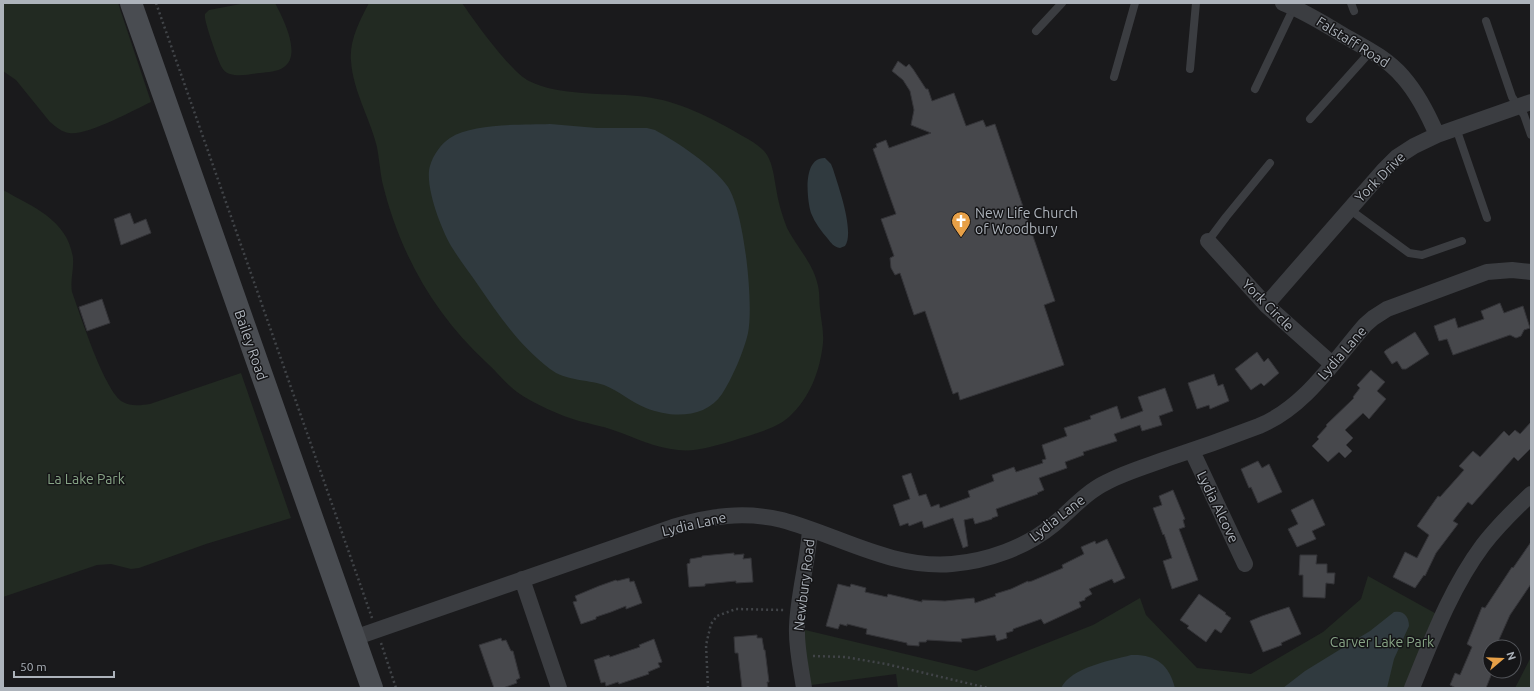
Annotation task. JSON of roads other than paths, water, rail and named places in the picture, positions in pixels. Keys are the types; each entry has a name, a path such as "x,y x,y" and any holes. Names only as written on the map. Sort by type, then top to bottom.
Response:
{"main road":[{"name":"Bailey Road","path":"131,3 372,688"}],"street":[{"name":"Falstaff Road","path":"1289,5 1371,51 1403,76 1426,109 1437,135"},
{"name":"York Drive","path":"1266,305 1349,209 1397,157 1414,146 1437,135 1525,104"},
{"name":"York Circle","path":"1208,241 1266,305 1332,364"},
{"name":"Lydia Lane","path":"354,638 673,527 712,517 731,515 755,516 780,520 810,529 882,555 906,561 944,564 974,560 1003,553 1034,538 1055,523 1085,496 1104,483 1259,426 1278,417 1303,397 1369,321 1392,306 1487,272 1512,270 1531,272"},
{"name":"Lydia Alcove","path":"1192,450 1245,564"},
{"path":"1412,688 1446,607 1463,576 1490,536 1531,494"},
{"name":"Newbury Road","path":"804,688 797,628 798,610 809,544 810,529"},
{"path":"522,579 559,688"}],"lane":[{"path":"1036,30 1062,3"},
{"path":"1114,77 1135,3"},
{"path":"1190,69 1196,3"},
{"path":"1255,89 1289,5"},
{"path":"1486,21 1512,97 1525,104 1524,115 1531,135"},
{"path":"1310,119 1371,51"},
{"path":"1456,128 1487,218"},
{"path":"1208,241 1270,163"},
{"path":"1349,209 1409,253 1422,255 1462,241"}],"place":[{"name":"New Life Church of Woodbury","path":"961,238"}],"park label":[{"name":"La Lake Park","path":"86,479"},
{"name":"Carver Lake Park","path":"1382,642"}]}
